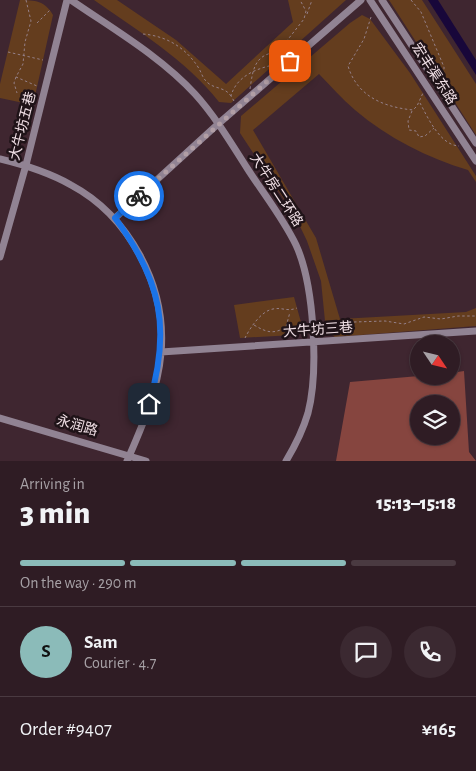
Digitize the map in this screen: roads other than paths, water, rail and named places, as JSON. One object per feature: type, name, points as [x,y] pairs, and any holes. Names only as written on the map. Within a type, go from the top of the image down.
[{"type":"street","name":"大牛坊五巷","points":[[0,257],[26,165],[67,0]]},
{"type":"street","name":"大牛房二环路","points":[[71,0],[165,65],[195,94],[218,124],[295,244],[309,291],[313,342],[312,383],[308,412],[296,444],[286,461]]},
{"type":"street","points":[[115,218],[218,124],[361,0]]},
{"type":"street","name":"宏丰渠东路","points":[[370,0],[476,161]]},
{"type":"street","name":"宏丰渠东路","points":[[382,0],[476,143]]},
{"type":"street","points":[[0,159],[26,165],[73,185],[115,218],[136,249],[150,278],[158,306],[161,352],[149,404],[129,458]]},
{"type":"street","name":"大牛坊三巷","points":[[161,352],[476,332]]},
{"type":"street","name":"永润路","points":[[0,418],[129,458],[146,461]]}]
